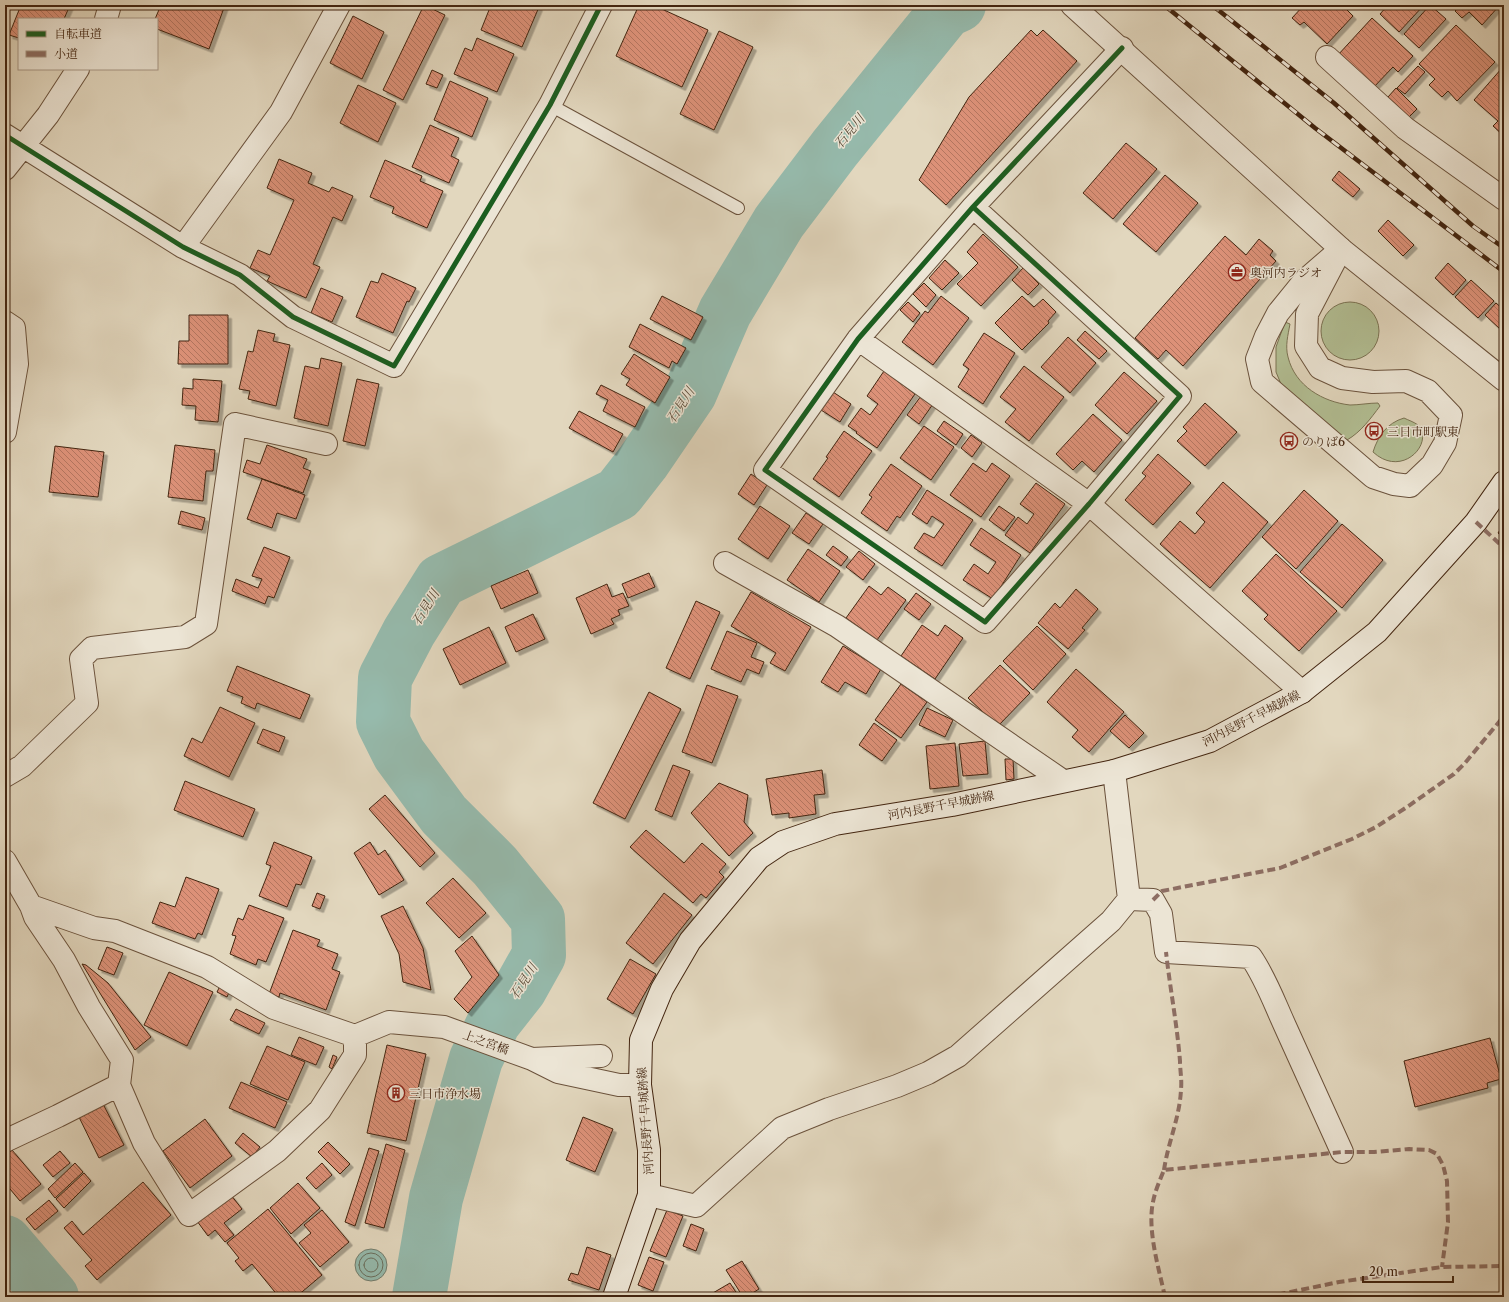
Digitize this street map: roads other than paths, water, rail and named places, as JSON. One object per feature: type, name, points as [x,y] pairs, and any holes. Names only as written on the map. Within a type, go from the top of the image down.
[{"type":"street","points":[[106,18],[110,5]]},
{"type":"street","points":[[183,247],[281,112],[339,5]]},
{"type":"street","points":[[14,141],[183,247],[240,275],[293,317],[394,366],[550,105],[602,5]]},
{"type":"street","points":[[1072,5],[1122,48],[1341,249],[1504,380]]},
{"type":"street","points":[[973,207],[1180,396],[1089,504],[985,622],[765,470],[858,339],[973,207],[1122,48]]},
{"type":"street","points":[[1327,58],[1405,128],[1504,199]]},
{"type":"street","points":[[5,169],[14,141],[48,115],[77,70]]},
{"type":"street","points":[[1341,249],[1307,314],[1306,346],[1320,368],[1342,378],[1373,382],[1406,381],[1428,391],[1451,415],[1445,443],[1432,465],[1410,486],[1394,484],[1373,477],[1262,382],[1257,359],[1266,336],[1278,313],[1304,281],[1341,249]]},
{"type":"street","points":[[5,322],[14,328],[17,364],[5,432]]},
{"type":"street","points":[[858,339],[1089,504],[1302,692]]},
{"type":"street","points":[[5,776],[22,766],[87,703],[81,659],[92,648],[185,637],[206,624],[235,424],[326,444]]},
{"type":"street","name":"河内長野千早城跡線","points":[[614,1297],[649,1194],[649,1150],[640,1085],[641,1040],[662,989],[690,941],[759,858],[783,842],[835,824],[952,805],[1114,771],[1210,741],[1302,692],[1377,632],[1476,522],[1504,482]]},
{"type":"street","points":[[725,563],[837,626],[1063,781]]},
{"type":"street","points":[[649,1194],[696,1206],[782,1128],[829,1109],[928,1074],[958,1056],[1111,921],[1129,899],[1114,771]]},
{"type":"street","points":[[5,862],[32,906],[35,917],[64,960],[122,1060],[119,1085],[144,1143],[189,1215],[277,1151],[320,1110],[355,1055],[354,1036],[274,1008],[208,967],[115,931],[94,928],[32,906]]},
{"type":"street","points":[[1129,899],[1153,900],[1161,914],[1166,952],[1251,957],[1261,971],[1270,989],[1282,1020],[1342,1152]]},
{"type":"street","name":"上之宮橋","points":[[354,1036],[389,1022],[444,1027],[530,1058],[558,1072],[619,1085],[640,1085]]},
{"type":"street","points":[[530,1058],[601,1056]]},
{"type":"street","points":[[5,1141],[119,1085]]},
{"type":"lane","points":[[550,105],[738,208]]},
{"type":"water","points":[[368,1249],[374,1249],[383,1253],[387,1265],[383,1277],[374,1281],[368,1281],[359,1277],[355,1268],[355,1262],[359,1253]]},
{"type":"waterway","name":"石見川","points":[[419,1297],[436,1198],[476,1059],[494,1022],[520,989],[539,955],[538,919],[495,866],[444,815],[399,754],[383,722],[385,678],[409,632],[441,581],[618,494],[643,462],[690,393],[725,312],[779,222],[835,148],[946,11],[959,5]]},
{"type":"waterway","name":"石見川","points":[[5,1242],[52,1297]]},
{"type":"railway","points":[[1164,5],[1315,128],[1504,272]]},
{"type":"railway","points":[[1212,5],[1334,103],[1473,226],[1504,248]]},
{"type":"place","name":"奥河内ラジオ","points":[[1237,272]]},
{"type":"place","name":"三日市町駅東","points":[[1374,431]]},
{"type":"place","name":"のりば6","points":[[1289,441]]},
{"type":"place","name":"三日市浄水場","points":[[396,1093]]}]
